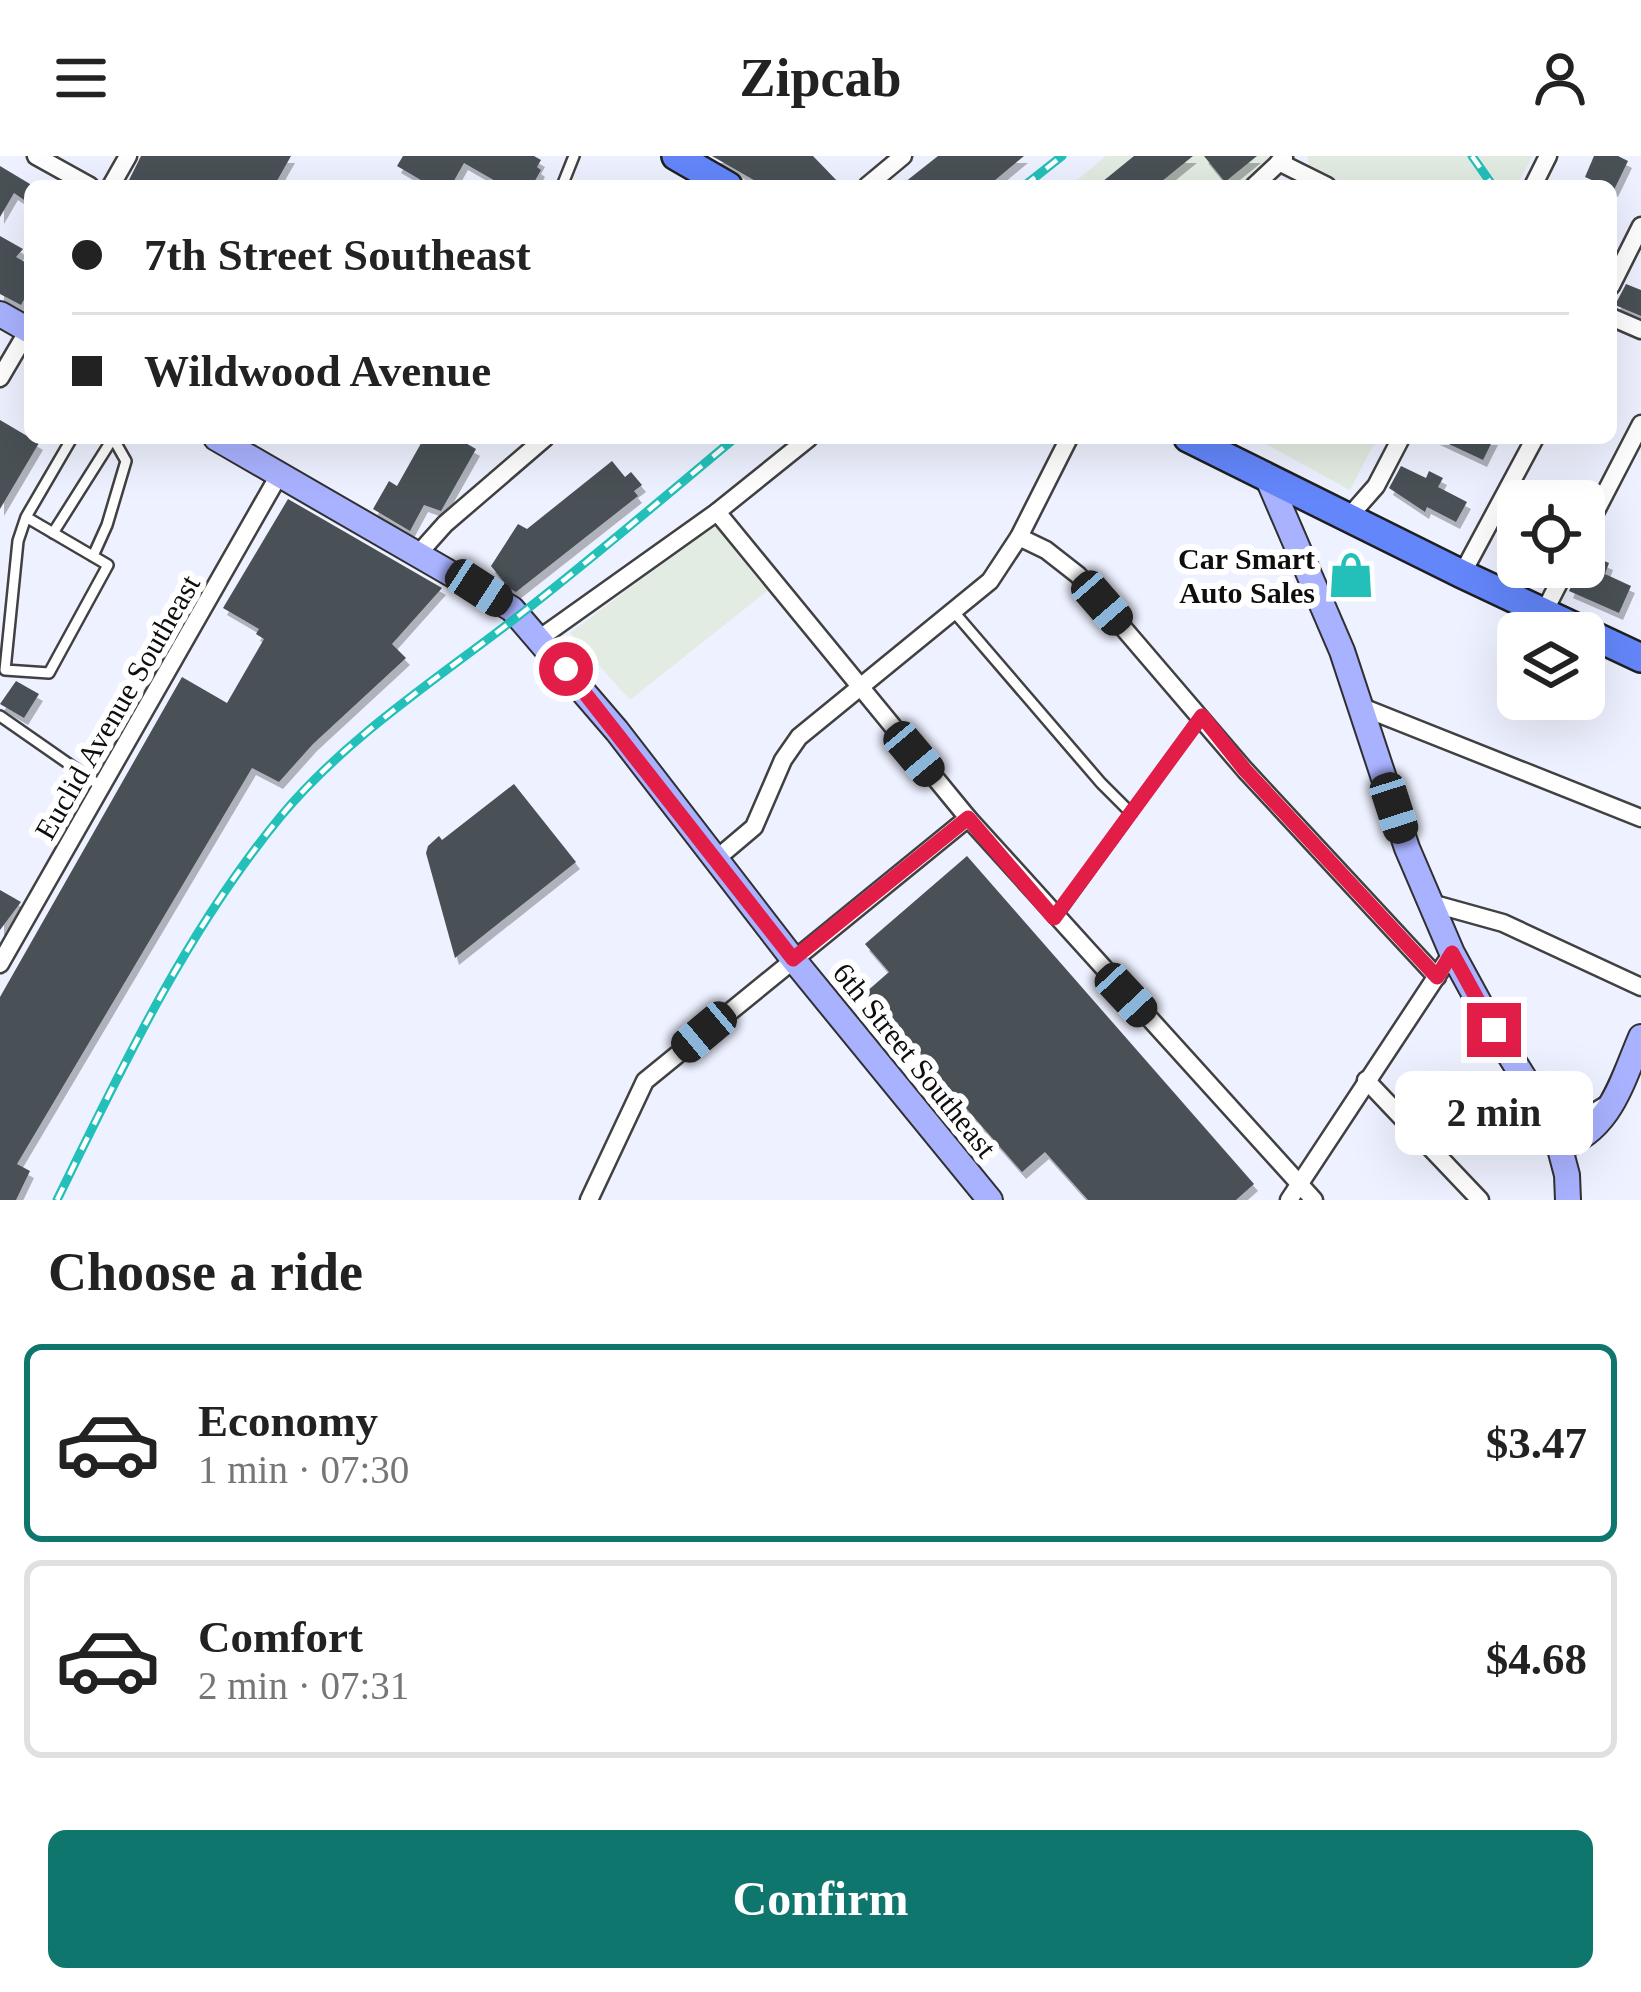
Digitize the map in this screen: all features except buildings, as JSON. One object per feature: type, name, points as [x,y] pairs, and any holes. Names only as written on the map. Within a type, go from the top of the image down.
[{"type":"main road","points":[[676,156],[718,180]]},
{"type":"main road","points":[[1200,444],[1544,612]]},
{"type":"main road","points":[[1605,641],[1641,658]]},
{"type":"street","points":[[36,156],[78,180]]},
{"type":"street","points":[[874,180],[902,156]]},
{"type":"street","points":[[1260,180],[1282,159],[1317,180]]},
{"type":"street","points":[[1617,274],[1641,226]]},
{"type":"street","points":[[0,378],[24,337]]},
{"type":"street","points":[[1605,493],[1641,424]]},
{"type":"street","name":"6th Street Southeast","points":[[226,444],[512,609],[617,731],[793,959],[990,1200]]},
{"type":"street","points":[[420,552],[532,444]]},
{"type":"street","points":[[539,638],[717,512],[802,444]]},
{"type":"street","points":[[715,860],[754,827],[783,760],[799,736],[990,581],[1019,537],[1066,444]]},
{"type":"street","points":[[1291,536],[1304,514],[1317,510],[1342,516],[1376,486],[1398,444]]},
{"type":"street","points":[[1462,574],[1531,444]]},
{"type":"street","name":"Euclid Avenue Southeast","points":[[0,964],[279,475]]},
{"type":"street","points":[[1268,479],[1362,706],[1641,818]]},
{"type":"street","points":[[717,512],[1054,918],[1295,1192],[1314,1200]]},
{"type":"street","points":[[1019,537],[1046,550],[1078,575],[1245,770],[1437,977]]},
{"type":"street","points":[[1544,612],[1556,588]]},
{"type":"street","points":[[1355,688],[1407,848],[1452,953],[1494,1030],[1544,1106],[1560,1147],[1568,1200]]},
{"type":"street","points":[[589,1200],[645,1081],[968,818]]},
{"type":"street","points":[[1431,903],[1503,923],[1641,987]]},
{"type":"street","points":[[1295,1192],[1452,953]]},
{"type":"street","points":[[1560,1147],[1596,1127],[1615,1098],[1641,1036]]},
{"type":"street","points":[[1366,1081],[1480,1200]]},
{"type":"street","points":[[1544,1106],[1576,1118],[1592,1114],[1615,1098]]},
{"type":"lane","points":[[0,684],[18,541],[26,517],[69,444]]},
{"type":"lane","points":[[53,533],[109,444]]},
{"type":"lane","points":[[93,556],[126,461],[116,444]]},
{"type":"lane","points":[[5,670],[50,673],[108,566],[26,517]]},
{"type":"lane","points":[[954,612],[1131,813]]},
{"type":"lane","points":[[0,716],[102,787]]},
{"type":"lane","points":[[1054,918],[1202,716]]},
{"type":"shaded area","points":[[1106,156],[1277,156],[1245,180],[1077,180]]},
{"type":"shaded area","points":[[1307,156],[1533,156],[1519,180],[1338,180],[1309,166]]},
{"type":"shaded area","points":[[1266,444],[1374,444],[1350,490]]},
{"type":"shaded area","points":[[715,524],[771,588],[630,700],[570,633]]},
{"type":"railway","points":[[1032,180],[1062,156]]},
{"type":"railway","points":[[1472,156],[1489,180]]},
{"type":"railway","points":[[57,1200],[186,953],[281,816],[364,735],[545,595],[728,444]]},
{"type":"place","name":"Car Smart Auto Sales","points":[[1351,575]]},
{"type":"route","points":[[566,669],[793,959],[968,818],[1054,918],[1202,716],[1245,770],[1437,977],[1452,953],[1494,1030]]}]
